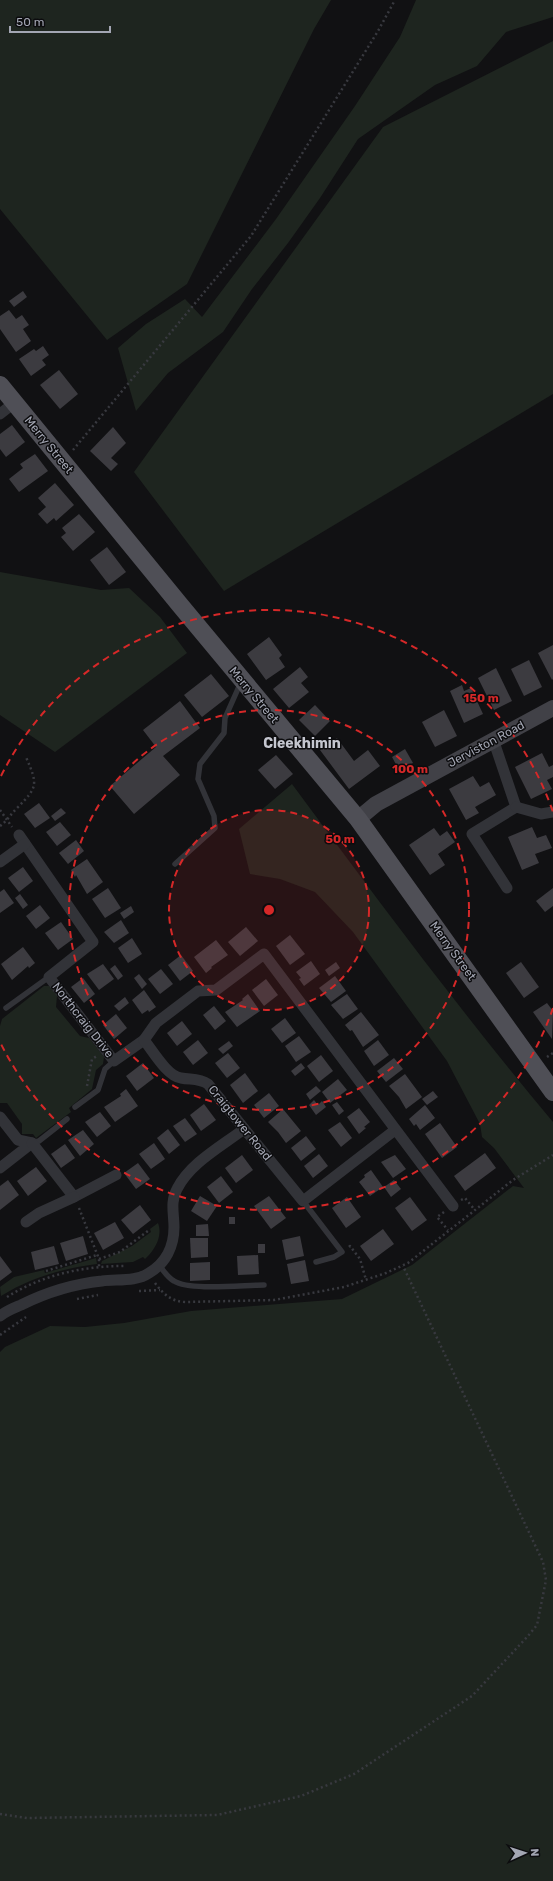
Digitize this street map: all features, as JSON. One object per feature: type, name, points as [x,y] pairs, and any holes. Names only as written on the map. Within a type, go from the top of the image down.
[{"type":"main road","name":"Merry Street","points":[[0,385],[358,819],[553,1092]]},
{"type":"main road","name":"Jerviston Road","points":[[358,819],[376,804],[493,739],[553,708]]},
{"type":"street","points":[[0,414],[14,403]]},
{"type":"street","points":[[493,739],[516,807]]},
{"type":"street","points":[[507,888],[472,834],[516,807],[540,814],[553,812]]},
{"type":"street","name":"Northcraig Drive","points":[[0,862],[22,839],[93,942],[49,976],[114,1061],[144,1040]]},
{"type":"street","points":[[144,1040],[156,1023],[198,991],[216,990],[264,954],[453,1206]]},
{"type":"street","name":"Craigtower Road","points":[[144,1040],[168,1071],[173,1075],[180,1078],[202,1080],[208,1084],[303,1200]]},
{"type":"street","points":[[0,1117],[18,1140],[32,1143],[74,1197]]},
{"type":"street","points":[[0,1315],[42,1295],[63,1288],[102,1281],[135,1278],[149,1274],[167,1257],[172,1244],[174,1227],[172,1201],[176,1190],[184,1178],[200,1163],[244,1129]]},
{"type":"street","points":[[303,1200],[395,1130]]},
{"type":"street","points":[[0,1168],[32,1143]]},
{"type":"street","points":[[26,1222],[39,1213],[116,1175]]},
{"type":"lane","points":[[175,864],[214,828],[214,816],[198,779],[200,764],[224,733],[225,718],[242,680]]},
{"type":"lane","points":[[6,1008],[49,976]]},
{"type":"lane","points":[[75,1107],[98,1090],[105,1069],[114,1061]]},
{"type":"lane","points":[[32,1143],[39,1141],[67,1120]]},
{"type":"lane","points":[[303,1200],[342,1252],[334,1257],[316,1262]]},
{"type":"lane","points":[[159,1265],[167,1276],[175,1282],[187,1286],[264,1285]]},
{"type":"path","points":[[63,462],[251,236],[378,31],[395,0]]},
{"type":"path","points":[[0,826],[29,797],[33,790],[35,782],[26,757]]},
{"type":"path","points":[[0,810],[7,820]]},
{"type":"path","points":[[74,1197],[99,1259],[99,1268]]},
{"type":"path","points":[[99,1259],[120,1252],[149,1230]]},
{"type":"path","points":[[342,1252],[350,1246],[360,1259],[366,1280]]},
{"type":"path","points":[[46,1271],[97,1255]]},
{"type":"path","points":[[6,1297],[36,1282],[68,1272],[130,1266]]},
{"type":"path","points":[[0,1814],[27,1818],[217,1815],[301,1796],[354,1774],[472,1696],[537,1625],[546,1580],[543,1562],[403,1266]]},
{"type":"path","points":[[136,1291],[160,1290]]},
{"type":"path","points":[[71,1300],[105,1294]]},
{"type":"path","points":[[0,1335],[20,1320],[33,1314]]},
{"type":"shaded area","points":[[0,0],[331,0],[314,29],[187,284],[107,340],[0,209]]},
{"type":"shaded area","points":[[416,0],[553,0],[553,17],[506,32],[477,66],[435,85],[358,139],[320,198],[288,243],[252,289],[223,332],[168,373],[136,411],[118,348],[146,324],[185,299],[202,317],[276,219],[355,106],[400,37]]},
{"type":"shaded area","points":[[553,41],[553,394],[224,591],[134,472],[383,127]]},
{"type":"shaded area","points":[[0,572],[101,590],[129,588],[160,617],[187,653],[55,752],[0,715]]},
{"type":"shaded area","points":[[292,784],[452,997],[553,1122],[553,1881],[0,1881],[0,1352],[5,1347],[50,1326],[85,1327],[124,1323],[191,1311],[342,1299],[412,1265],[513,1186],[524,1188],[494,1148],[482,1137],[480,1124],[447,1061],[353,932],[315,892],[280,879],[250,874],[239,829]]},
{"type":"shaded area","points":[[44,986],[49,986],[57,996],[56,1007],[80,1036],[89,1038],[104,1057],[103,1064],[96,1070],[92,1089],[69,1108],[71,1112],[36,1138],[33,1134],[22,1134],[22,1124],[7,1103],[0,1103],[0,1026],[2,1019]]},
{"type":"shaded area","points":[[158,1223],[159,1238],[155,1247],[145,1259],[143,1257],[133,1262],[101,1264],[102,1261],[132,1246],[151,1232],[150,1229]]},
{"type":"shaded area","points":[[96,1258],[97,1264],[59,1271],[35,1279],[1,1296],[0,1287],[14,1277],[44,1270],[45,1273]]},
{"type":"building","points":[[23,291],[27,297],[14,307],[9,301]]},
{"type":"building","points":[[9,310],[16,319],[22,315],[29,325],[23,329],[31,341],[16,352],[0,329],[0,316]]},
{"type":"building","points":[[43,346],[49,355],[42,360],[46,365],[31,376],[19,359],[34,349],[36,351]]},
{"type":"building","points":[[59,370],[78,394],[60,409],[40,385]]},
{"type":"building","points":[[12,425],[25,442],[6,457],[0,449],[0,434]]},
{"type":"building","points":[[113,427],[126,443],[111,458],[118,464],[111,471],[90,451]]},
{"type":"building","points":[[35,454],[48,471],[19,492],[9,479],[23,468],[20,464]]},
{"type":"building","points":[[55,483],[74,505],[56,521],[54,518],[47,524],[38,514],[46,507],[38,498]]},
{"type":"building","points":[[79,514],[95,532],[73,551],[61,537],[66,533],[62,528]]},
{"type":"building","points":[[107,547],[126,572],[109,585],[90,560]]},
{"type":"building","points":[[269,637],[282,655],[279,658],[285,667],[266,680],[247,654]]},
{"type":"building","points":[[553,645],[553,679],[552,680],[538,653]]},
{"type":"building","points":[[529,660],[542,687],[524,696],[511,669]]},
{"type":"building","points":[[300,667],[308,677],[301,683],[309,692],[289,708],[273,689]]},
{"type":"building","points":[[496,668],[512,701],[494,710],[478,678]]},
{"type":"building","points":[[211,674],[229,696],[202,717],[184,695]]},
{"type":"building","points":[[462,685],[464,691],[471,688],[483,714],[464,723],[450,691]]},
{"type":"building","points":[[180,701],[200,728],[163,756],[180,775],[134,814],[110,786],[156,747],[143,730]]},
{"type":"building","points":[[315,705],[330,721],[315,736],[299,720]]},
{"type":"building","points":[[444,710],[457,736],[435,747],[422,722]]},
{"type":"building","points":[[337,738],[354,761],[368,750],[380,766],[349,789],[320,750]]},
{"type":"building","points":[[405,749],[413,763],[399,770],[392,757]]},
{"type":"building","points":[[542,753],[549,767],[553,765],[553,777],[547,780],[552,789],[531,799],[515,767]]},
{"type":"building","points":[[276,755],[293,774],[275,789],[258,770]]},
{"type":"building","points":[[473,776],[480,787],[489,782],[496,795],[475,807],[479,813],[466,820],[449,789]]},
{"type":"building","points":[[39,803],[50,818],[35,828],[24,814]]},
{"type":"building","points":[[61,808],[66,813],[55,821],[51,816]]},
{"type":"building","points":[[60,822],[71,835],[57,846],[46,832]]},
{"type":"building","points":[[532,827],[537,838],[546,835],[552,848],[535,854],[539,863],[522,870],[508,837]]},
{"type":"building","points":[[434,828],[440,836],[447,831],[455,842],[438,854],[445,865],[430,875],[409,845]]},
{"type":"building","points":[[76,840],[84,851],[68,864],[59,853]]},
{"type":"building","points":[[87,859],[103,882],[87,894],[76,875],[75,877],[71,870]]},
{"type":"building","points":[[23,867],[33,881],[19,892],[8,878]]},
{"type":"building","points":[[108,888],[121,908],[105,918],[92,899]]},
{"type":"building","points":[[553,888],[553,906],[545,912],[536,901]]},
{"type":"building","points":[[4,889],[14,903],[0,913],[0,892]]},
{"type":"building","points":[[20,894],[28,905],[23,909],[15,898]]},
{"type":"building","points":[[40,905],[50,918],[36,929],[26,916]]},
{"type":"building","points":[[131,906],[134,912],[124,919],[120,913]]},
{"type":"building","points":[[121,920],[129,933],[114,943],[104,932]]},
{"type":"building","points":[[61,922],[73,939],[58,950],[45,933]]},
{"type":"building","points":[[246,927],[258,941],[240,956],[228,942]]},
{"type":"building","points":[[290,935],[305,954],[290,965],[276,946]]},
{"type":"building","points":[[132,938],[142,954],[128,963],[118,948]]},
{"type":"building","points":[[216,940],[228,955],[211,967],[212,968],[206,973],[194,957]]},
{"type":"building","points":[[23,947],[35,963],[29,968],[28,966],[12,980],[1,964]]},
{"type":"building","points":[[181,955],[193,971],[180,981],[168,965]]},
{"type":"building","points":[[311,961],[320,974],[304,986],[299,979],[301,978],[296,972]]},
{"type":"building","points":[[336,962],[340,968],[329,976],[325,970]]},
{"type":"building","points":[[521,962],[539,987],[524,998],[506,973]]},
{"type":"building","points":[[103,964],[114,979],[99,990],[87,974]]},
{"type":"building","points":[[115,965],[123,976],[118,980],[110,969]]},
{"type":"building","points":[[161,969],[173,984],[160,994],[148,979]]},
{"type":"building","points":[[139,974],[147,984],[142,989],[134,978]]},
{"type":"building","points":[[335,976],[346,991],[331,1002],[319,988]]},
{"type":"building","points":[[83,978],[95,994],[84,1003],[71,987]]},
{"type":"building","points":[[266,979],[278,995],[264,1006],[252,990]]},
{"type":"building","points":[[144,990],[156,1007],[149,1012],[148,1010],[142,1014],[132,1000]]},
{"type":"building","points":[[248,994],[260,1011],[237,1027],[225,1012],[243,1000],[242,999]]},
{"type":"building","points":[[347,994],[358,1009],[343,1019],[331,1005]]},
{"type":"building","points":[[125,997],[129,1003],[119,1011],[114,1006]]},
{"type":"building","points":[[547,1003],[553,1011],[552,1039],[533,1012]]},
{"type":"building","points":[[214,1006],[226,1021],[215,1030],[203,1015]]},
{"type":"building","points":[[361,1012],[379,1035],[363,1047],[352,1030],[350,1031],[345,1025]]},
{"type":"building","points":[[116,1014],[127,1028],[114,1039],[103,1025]]},
{"type":"building","points":[[285,1018],[296,1033],[282,1043],[271,1029]]},
{"type":"building","points":[[182,1021],[192,1034],[177,1046],[167,1033]]},
{"type":"building","points":[[299,1036],[311,1052],[296,1062],[285,1046]]},
{"type":"building","points":[[198,1040],[208,1053],[193,1065],[183,1052]]},
{"type":"building","points":[[378,1040],[389,1055],[374,1066],[364,1051]]},
{"type":"building","points":[[229,1041],[233,1046],[223,1054],[218,1049]]},
{"type":"building","points":[[228,1053],[240,1068],[227,1078],[215,1063]]},
{"type":"building","points":[[321,1055],[333,1071],[319,1082],[307,1066]]},
{"type":"building","points":[[394,1058],[403,1069],[386,1082],[377,1071]]},
{"type":"building","points":[[143,1063],[154,1078],[137,1091],[126,1076]]},
{"type":"building","points":[[301,1063],[305,1068],[295,1076],[291,1071]]},
{"type":"building","points":[[245,1073],[258,1091],[243,1103],[230,1085]]},
{"type":"building","points":[[405,1074],[422,1097],[406,1109],[399,1097],[389,1086]]},
{"type":"building","points":[[338,1079],[347,1090],[330,1103],[322,1092]]},
{"type":"building","points":[[316,1086],[321,1091],[310,1100],[306,1094]]},
{"type":"building","points":[[126,1089],[138,1106],[115,1122],[104,1107],[121,1096],[120,1094]]},
{"type":"building","points":[[433,1091],[438,1097],[427,1105],[422,1099]]},
{"type":"building","points":[[269,1093],[279,1106],[264,1118],[254,1105]]},
{"type":"building","points":[[314,1100],[318,1105],[322,1101],[326,1107],[316,1115],[309,1105]]},
{"type":"building","points":[[337,1102],[344,1111],[339,1115],[332,1105]]},
{"type":"building","points":[[204,1104],[216,1120],[201,1131],[190,1115]]},
{"type":"building","points":[[425,1105],[435,1118],[420,1130],[416,1124],[414,1126],[409,1119]]},
{"type":"building","points":[[359,1108],[370,1122],[359,1134],[347,1117]]},
{"type":"building","points":[[283,1109],[301,1131],[286,1143],[268,1122]]},
{"type":"building","points":[[100,1112],[111,1126],[97,1137],[85,1122]]},
{"type":"building","points":[[185,1118],[197,1134],[185,1142],[173,1126]]},
{"type":"building","points":[[340,1122],[352,1138],[341,1147],[328,1130]]},
{"type":"building","points":[[440,1123],[457,1147],[442,1158],[425,1134]]},
{"type":"building","points":[[168,1129],[180,1145],[169,1154],[157,1138]]},
{"type":"building","points":[[83,1130],[94,1144],[80,1156],[68,1140]]},
{"type":"building","points":[[306,1136],[316,1149],[301,1161],[291,1148]]},
{"type":"building","points":[[154,1143],[165,1159],[151,1169],[139,1154]]},
{"type":"building","points":[[65,1144],[75,1158],[61,1168],[51,1154]]},
{"type":"building","points":[[485,1153],[496,1168],[465,1191],[454,1176]]},
{"type":"building","points":[[319,1154],[328,1166],[313,1178],[304,1166]]},
{"type":"building","points":[[242,1155],[253,1170],[236,1183],[225,1168]]},
{"type":"building","points":[[395,1155],[406,1169],[393,1178],[381,1162]]},
{"type":"building","points":[[138,1163],[150,1179],[136,1189],[124,1173]]},
{"type":"building","points":[[36,1167],[47,1181],[28,1196],[17,1181]]},
{"type":"building","points":[[371,1170],[383,1187],[370,1196],[359,1182],[365,1177],[364,1175]]},
{"type":"building","points":[[221,1176],[233,1192],[219,1203],[207,1187]]},
{"type":"building","points":[[8,1180],[19,1195],[0,1210],[0,1186]]},
{"type":"building","points":[[394,1180],[401,1189],[391,1197],[384,1187]]},
{"type":"building","points":[[200,1196],[217,1206],[207,1221],[191,1211]]},
{"type":"building","points":[[269,1196],[286,1218],[271,1229],[254,1206]]},
{"type":"building","points":[[347,1197],[361,1217],[346,1228],[332,1208]]},
{"type":"building","points":[[410,1197],[427,1220],[412,1231],[395,1208]]},
{"type":"building","points":[[140,1205],[151,1220],[133,1234],[121,1220]]},
{"type":"building","points":[[229,1217],[235,1217],[235,1224],[229,1224]]},
{"type":"building","points":[[115,1222],[124,1238],[103,1250],[94,1233]]},
{"type":"building","points":[[208,1224],[209,1236],[196,1236],[196,1225]]},
{"type":"building","points":[[383,1229],[394,1244],[371,1261],[360,1246]]},
{"type":"building","points":[[83,1236],[88,1254],[66,1261],[60,1243]]},
{"type":"building","points":[[300,1236],[304,1256],[286,1260],[282,1240]]},
{"type":"building","points":[[190,1238],[208,1238],[208,1257],[191,1258]]},
{"type":"building","points":[[258,1244],[265,1244],[265,1253],[258,1253]]},
{"type":"building","points":[[54,1246],[59,1264],[35,1270],[31,1252]]},
{"type":"building","points":[[258,1255],[259,1274],[238,1275],[237,1256]]},
{"type":"building","points":[[0,1256],[12,1272],[0,1281]]},
{"type":"building","points":[[305,1260],[309,1281],[291,1284],[287,1264]]},
{"type":"building","points":[[210,1262],[210,1280],[190,1281],[190,1263]]},
{"type":"district","name":"Cleekhimin","points":[[302,743]]}]
